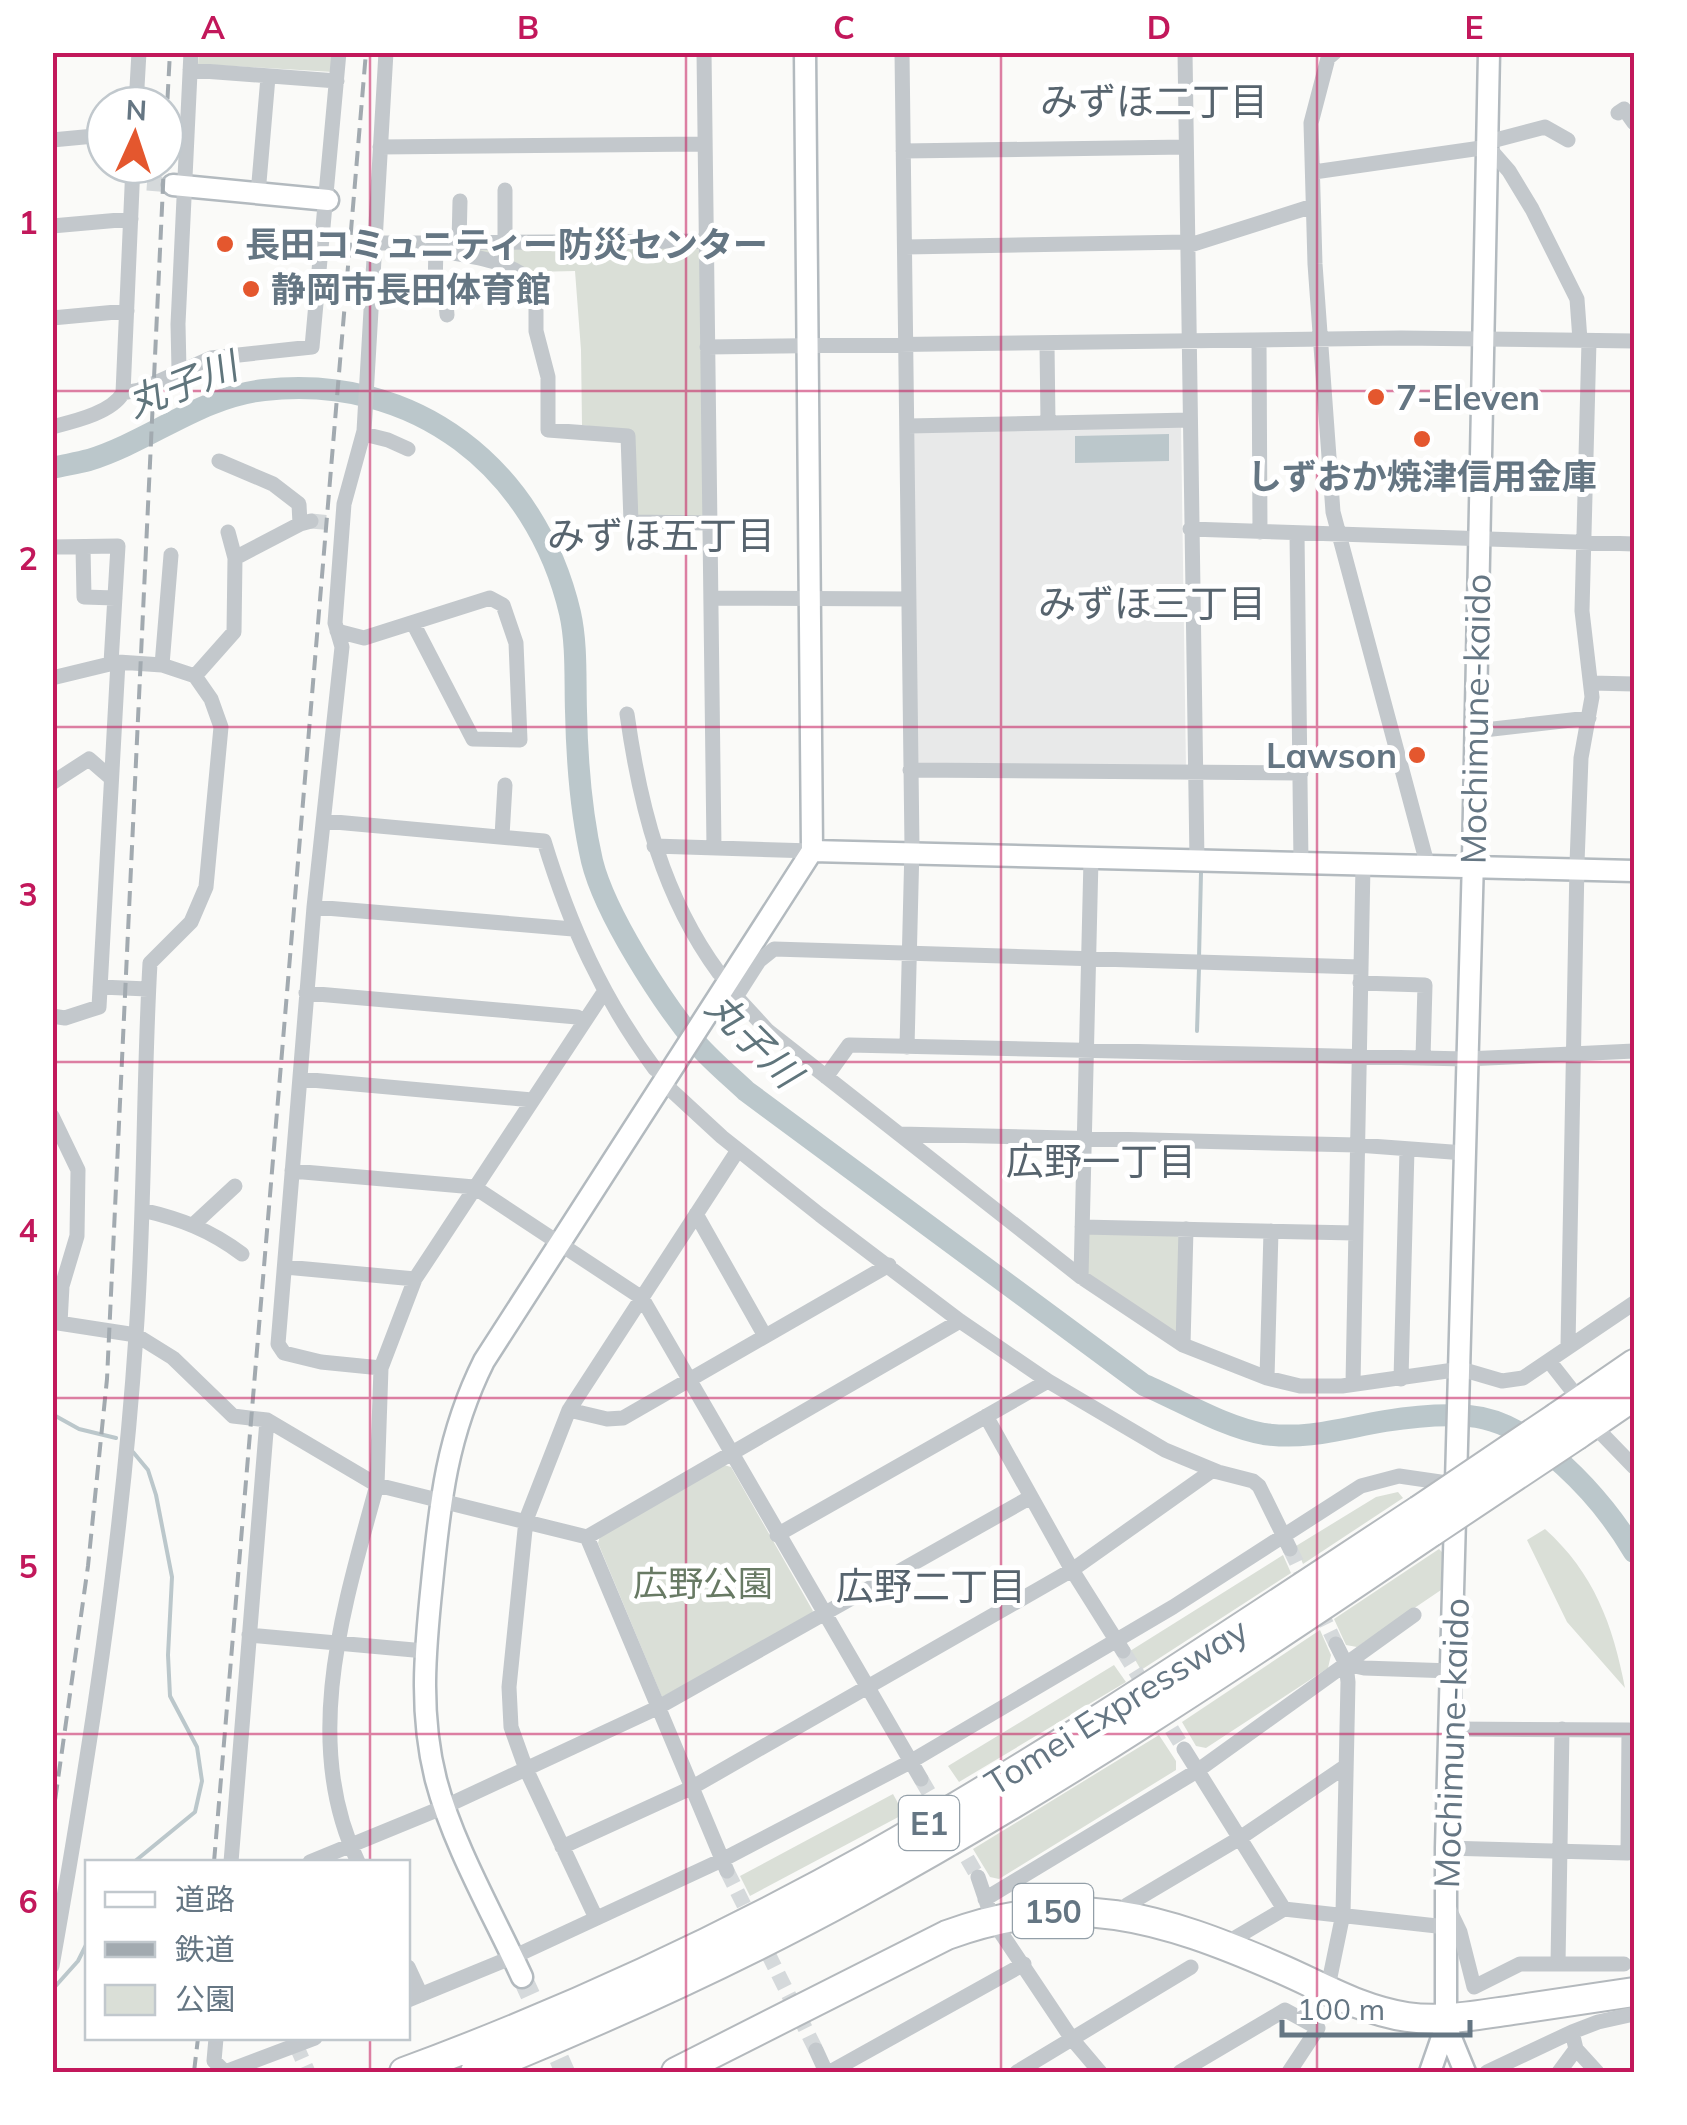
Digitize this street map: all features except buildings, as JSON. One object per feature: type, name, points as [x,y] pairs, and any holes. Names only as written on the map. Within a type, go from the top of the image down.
[{"type":"highway","name":"Tomei Expressway","points":[[1579,1429],[1634,1364]]},
{"type":"highway","name":"Tomei Expressway","points":[[404,2072],[664,1962],[866,1859],[1634,1396]]},
{"type":"highway","name":"Tomei Expressway","points":[[475,2072],[662,1992],[873,1884],[1166,1710],[1426,1520]]},
{"type":"highway","name":"150","points":[[676,2072],[921,1947],[994,1918],[1050,1911],[1123,1914],[1177,1927],[1280,1968],[1356,2004],[1447,2029],[1634,1992]]},
{"type":"highway","name":"150","points":[[712,2072],[808,2027],[925,1963],[994,1918],[1148,1936],[1350,2018],[1398,2031],[1447,2029],[1634,2006]]},
{"type":"street","points":[[137,85],[139,52]]},
{"type":"street","points":[[185,122],[191,52]]},
{"type":"street","points":[[123,392],[139,390],[211,358],[312,347],[339,52]]},
{"type":"street","points":[[381,1368],[321,1362],[284,1353],[278,1344],[306,993],[342,648],[334,623],[338,524],[364,432],[386,52]]},
{"type":"street","points":[[704,52],[714,848]]},
{"type":"street","points":[[522,1977],[444,1807],[424,1713],[425,1651],[440,1500],[465,1400],[484,1361],[665,1065],[714,1004],[812,852],[804,52]]},
{"type":"street","points":[[902,52],[912,854],[907,1047]]},
{"type":"street","points":[[1185,52],[1198,861]]},
{"type":"street","points":[[1331,54],[1311,123],[1326,444],[1336,534],[1428,867]]},
{"type":"street","name":"Mochimune-kaido","points":[[1430,2072],[1447,2029],[1446,1848],[1476,730],[1487,54]]},
{"type":"street","points":[[190,70],[337,81]]},
{"type":"street","points":[[258,194],[268,76]]},
{"type":"street","points":[[1618,113],[1624,109],[1634,123]]},
{"type":"street","points":[[1314,172],[1488,145],[1545,127],[1568,140]]},
{"type":"street","points":[[52,140],[85,137]]},
{"type":"street","points":[[380,148],[705,144]]},
{"type":"street","points":[[1488,145],[1532,209],[1578,300],[1584,340],[1582,611],[1591,683],[1581,758],[1577,870],[1568,1346]]},
{"type":"street","points":[[903,152],[1186,148]]},
{"type":"street","points":[[52,426],[104,409],[118,402],[123,392],[131,219],[137,185]]},
{"type":"street","points":[[179,370],[179,185],[328,200]]},
{"type":"street","points":[[505,190],[505,242]]},
{"type":"street","points":[[459,242],[460,201]]},
{"type":"street","points":[[906,247],[1187,244],[1313,206]]},
{"type":"street","points":[[52,226],[131,219]]},
{"type":"street","points":[[436,246],[459,242],[706,240]]},
{"type":"street","points":[[374,243],[436,246],[519,269],[536,285],[536,331],[548,377],[548,430],[628,436],[630,522],[710,523]]},
{"type":"street","points":[[436,246],[435,294],[446,303],[447,314]]},
{"type":"street","points":[[52,318],[127,311]]},
{"type":"street","points":[[707,348],[1321,339],[1634,341]]},
{"type":"street","points":[[1259,340],[1260,532]]},
{"type":"street","points":[[1047,344],[1048,422]]},
{"type":"street","points":[[908,426],[1190,420]]},
{"type":"street","points":[[364,432],[408,450]]},
{"type":"street","points":[[219,460],[273,484],[299,504],[306,522],[235,558]]},
{"type":"street","points":[[1190,528],[1634,544]]},
{"type":"street","points":[[196,676],[234,632],[235,558],[228,532]]},
{"type":"street","points":[[1297,533],[1302,863]]},
{"type":"street","points":[[52,547],[118,546],[99,1007],[64,1018],[52,1016]]},
{"type":"street","points":[[82,548],[84,598],[115,598]]},
{"type":"street","points":[[162,665],[171,555]]},
{"type":"street","points":[[337,632],[364,638],[414,622],[490,598],[503,605],[516,643],[520,740],[473,740],[414,622]]},
{"type":"street","points":[[712,598],[908,599]]},
{"type":"street","points":[[52,678],[114,663],[162,665],[196,676],[211,699],[220,726],[206,888],[191,922],[150,964],[136,1335],[100,1664],[74,1848],[52,1966]]},
{"type":"street","points":[[1591,683],[1634,684]]},
{"type":"street","points":[[627,714],[654,846],[679,909],[719,973]]},
{"type":"street","points":[[1476,730],[1589,718]]},
{"type":"street","points":[[52,783],[90,759],[111,778]]},
{"type":"street","points":[[910,770],[1301,773]]},
{"type":"street","points":[[502,836],[505,785]]},
{"type":"street","points":[[324,821],[544,841],[573,929],[604,992],[665,1065]]},
{"type":"street","points":[[654,846],[1634,871]]},
{"type":"street","points":[[1081,1277],[1091,859]]},
{"type":"street","points":[[1353,1384],[1364,865]]},
{"type":"street","points":[[314,907],[573,929]]},
{"type":"street","points":[[1423,1058],[1425,985],[1360,975],[774,949],[734,995],[768,1031],[1081,1277],[1183,1345],[1267,1378],[1300,1386],[1401,1379],[1512,1381],[1549,1361],[1634,1303]]},
{"type":"street","points":[[100,987],[148,989]]},
{"type":"street","points":[[357,1860],[333,1793],[329,1763],[338,1642],[377,1484],[381,1368],[415,1279],[604,992]]},
{"type":"street","points":[[306,993],[577,1017],[584,1022]]},
{"type":"street","points":[[826,1077],[849,1044],[1466,1059],[1634,1051]]},
{"type":"street","points":[[300,1080],[532,1100]]},
{"type":"street","points":[[671,1090],[738,1150],[960,1321],[1048,1381],[1165,1450],[1213,1470],[1253,1480],[1286,1542]]},
{"type":"street","points":[[52,1116],[78,1170],[77,1236],[56,1322],[136,1335],[173,1358],[232,1416],[267,1420],[377,1484],[587,1536],[960,1321]]},
{"type":"street","points":[[900,1134],[1357,1144],[1465,1153]]},
{"type":"street","points":[[1401,1379],[1406,1149]]},
{"type":"street","points":[[596,1918],[517,1748],[509,1705],[526,1520],[569,1410],[738,1150]]},
{"type":"street","points":[[292,1171],[474,1187],[642,1298],[920,1779]]},
{"type":"street","points":[[194,1224],[235,1186]]},
{"type":"street","points":[[142,1210],[194,1224],[242,1254]]},
{"type":"street","points":[[696,1214],[765,1336]]},
{"type":"street","points":[[1082,1227],[1355,1232]]},
{"type":"street","points":[[1183,1345],[1186,1230]]},
{"type":"street","points":[[1267,1378],[1271,1231]]},
{"type":"street","points":[[569,1410],[607,1419],[623,1418],[889,1265]]},
{"type":"street","points":[[285,1267],[415,1279]]},
{"type":"street","points":[[1549,1361],[1570,1389]]},
{"type":"street","points":[[778,1534],[1048,1381]]},
{"type":"street","points":[[986,1416],[1072,1570],[1120,1646]]},
{"type":"street","points":[[231,1860],[267,1420]]},
{"type":"street","points":[[1579,1429],[1634,1467]]},
{"type":"street","points":[[562,1847],[691,1788],[1072,1570],[1213,1470]]},
{"type":"street","points":[[414,1998],[724,1865],[1120,1646],[1286,1542],[1376,1480],[1458,1476]]},
{"type":"street","points":[[315,1860],[444,1807],[658,1708],[1031,1497]]},
{"type":"street","points":[[587,1536],[724,1865]]},
{"type":"street","points":[[994,1918],[1414,1615]]},
{"type":"street","points":[[248,1635],[425,1651]]},
{"type":"street","points":[[1330,1977],[1343,1914],[1346,1766],[1346,1664],[1336,1644]]},
{"type":"street","points":[[1346,1664],[1452,1671]]},
{"type":"street","points":[[1446,1848],[1628,1852],[1629,1730],[1450,1729]]},
{"type":"street","points":[[1558,1964],[1562,1729]]},
{"type":"street","points":[[1184,1749],[1284,1909]]},
{"type":"street","points":[[1123,1914],[1127,1906],[1240,1838],[1346,1766]]},
{"type":"street","points":[[978,1877],[994,1918],[1072,2039],[1100,2072]]},
{"type":"street","points":[[1446,1903],[1460,1932],[1474,1987],[1520,1964],[1624,1964]]},
{"type":"street","points":[[1235,1938],[1284,1909],[1446,1927]]},
{"type":"street","points":[[816,2050],[828,2072],[1024,1964]]},
{"type":"street","points":[[1016,2072],[1191,1967]]},
{"type":"street","points":[[1180,2072],[1285,2010],[1318,2028],[1289,2072]]},
{"type":"street","points":[[1486,2072],[1572,2032],[1634,2014]]},
{"type":"street","points":[[1447,2029],[1466,2072]]},
{"type":"street","points":[[1572,2032],[1576,2049],[1597,2072]]},
{"type":"street","points":[[216,2040],[214,2061],[225,2072],[294,2041]]},
{"type":"street","points":[[1558,2072],[1576,2049]]},
{"type":"shaded area","points":[[1181,425],[1186,770],[919,767],[913,760],[911,429]]},
{"type":"shaded area","points":[[1169,434],[1169,461],[1075,463],[1075,436]]},
{"type":"green space","points":[[199,53],[334,53],[333,72],[198,64]]},
{"type":"green space","points":[[697,244],[702,249],[705,516],[634,516],[632,432],[582,425],[575,271],[532,272],[473,249]]},
{"type":"green space","points":[[1091,1233],[1177,1235],[1181,1240],[1179,1330],[1175,1333],[1087,1274],[1085,1237]]},
{"type":"green space","name":"広野公園","points":[[724,1465],[731,1467],[813,1611],[810,1617],[662,1697],[598,1543],[600,1536]]},
{"type":"green space","points":[[1398,1492],[1403,1498],[1303,1564],[1296,1546],[1376,1497]]},
{"type":"green space","points":[[1545,1529],[1576,1564],[1599,1601],[1625,1688],[1567,1622],[1527,1540]]},
{"type":"green space","points":[[1439,1549],[1441,1590],[1357,1647],[1346,1645],[1334,1619]]},
{"type":"green space","points":[[1283,1555],[1291,1573],[1141,1670],[1130,1651]]},
{"type":"green space","points":[[1320,1630],[1331,1655],[1328,1668],[1206,1748],[1196,1746],[1182,1722]]},
{"type":"green space","points":[[1114,1665],[1126,1682],[959,1782],[948,1766]]},
{"type":"green space","points":[[1159,1735],[1176,1761],[1176,1770],[999,1879],[990,1877],[973,1849]]},
{"type":"green space","points":[[893,1794],[904,1814],[750,1896],[740,1876]]},
{"type":"waterway","name":"丸子川","points":[[52,468],[111,452],[218,401],[264,390],[319,389],[371,397],[418,415],[461,441],[498,474],[529,515],[553,561],[572,625],[580,787],[592,861],[609,906],[652,982],[697,1044],[715,1062],[746,1091],[1144,1385],[1218,1420],[1264,1434],[1311,1434],[1427,1416],[1469,1416],[1493,1421],[1542,1447],[1564,1466],[1604,1509],[1634,1552]]},
{"type":"waterway","points":[[1199,958],[1201,873]]},
{"type":"waterway","points":[[1197,1031],[1199,968]]},
{"type":"waterway","points":[[52,1414],[79,1429],[116,1438]]},
{"type":"waterway","points":[[133,1452],[148,1470],[156,1495],[172,1577],[170,1696],[197,1747],[202,1781],[195,1812],[136,1860]]},
{"type":"waterway","points":[[52,1990],[85,1947]]},
{"type":"tunnel","points":[[311,521],[333,523]]},
{"type":"tunnel","points":[[1290,1549],[1336,1644]]},
{"type":"tunnel","points":[[1123,1651],[1184,1749]]},
{"type":"tunnel","points":[[921,1779],[978,1877]]},
{"type":"tunnel","points":[[727,1871],[816,2050]]},
{"type":"tunnel","points":[[522,1977],[565,2072]]},
{"type":"tunnel","points":[[296,2045],[308,2072]]},
{"type":"railway","points":[[168,85],[170,52]]},
{"type":"railway","points":[[214,1860],[366,52]]},
{"type":"railway","points":[[52,1822],[88,1566],[107,1379],[163,185]]},
{"type":"railway","points":[[194,2072],[198,2040]]},
{"type":"place","name":"長田コミュニティー防災センター","points":[[225,244]]},
{"type":"place","name":"静岡市長田体育館","points":[[251,289]]},
{"type":"place","name":"7-Eleven","points":[[1376,397]]},
{"type":"place","name":"しずおか焼津信用金庫","points":[[1422,439]]},
{"type":"place","name":"Lawson","points":[[1417,755]]},
{"type":"district","name":"みずほ二丁目","points":[[1154,101]]},
{"type":"district","name":"みずほ五丁目","points":[[661,535]]},
{"type":"district","name":"みずほ三丁目","points":[[1152,603]]},
{"type":"district","name":"広野一丁目","points":[[1101,1161]]},
{"type":"district","name":"広野二丁目","points":[[931,1586]]}]
